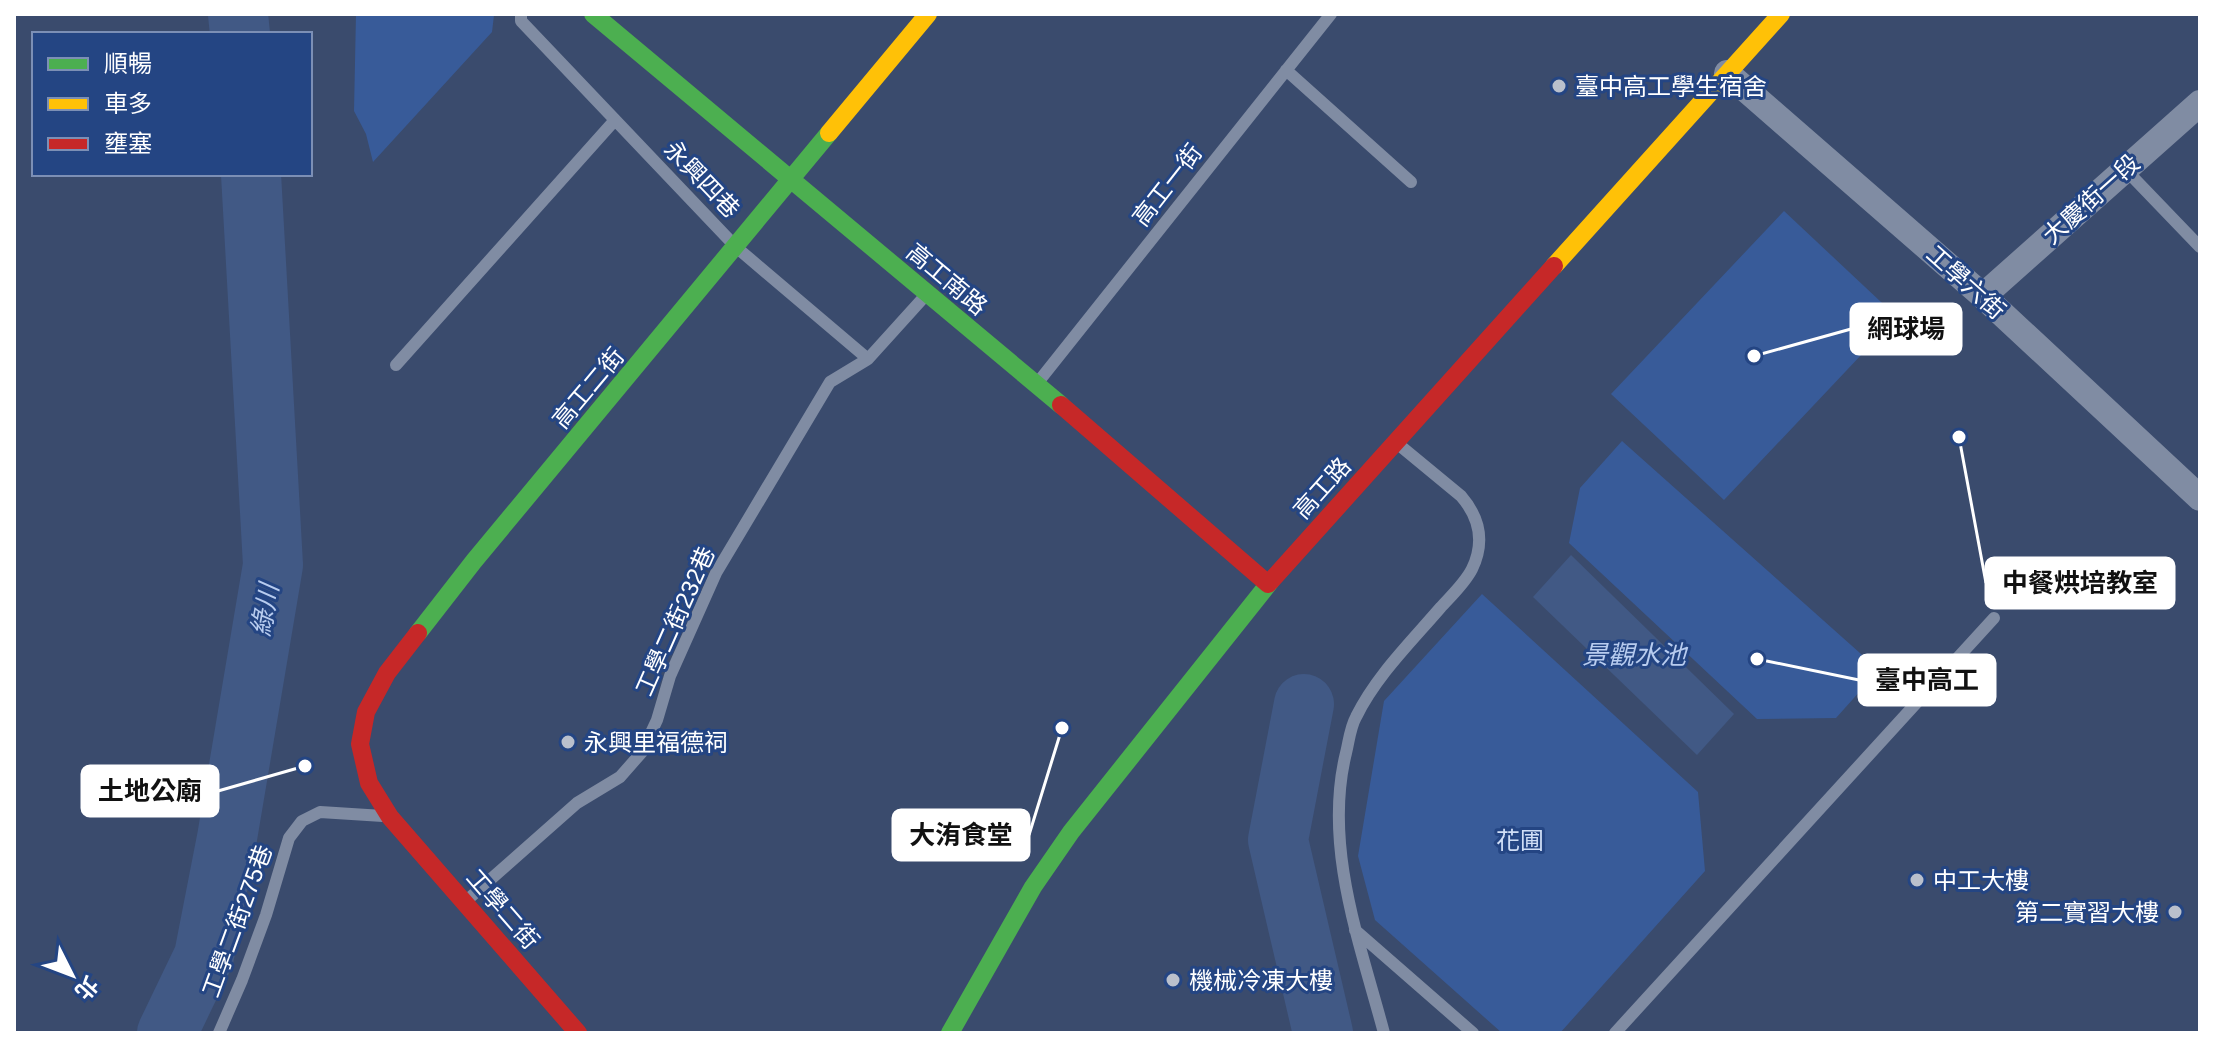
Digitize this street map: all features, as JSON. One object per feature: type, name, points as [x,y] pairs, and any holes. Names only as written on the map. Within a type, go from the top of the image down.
[{"type":"street","name":"高工南路","points":[[593,14],[1037,384],[1268,584]]},
{"type":"street","name":"高工二街","points":[[390,817],[369,783],[360,744],[366,712],[387,673],[474,561],[928,14]]},
{"type":"street","name":"高工路","points":[[950,1033],[1033,887],[1071,832],[1268,584],[1781,14]]},
{"type":"street","name":"工學六街","points":[[1727,73],[1983,296],[2200,498]]},
{"type":"street","name":"大慶街一段","points":[[1983,296],[2200,103]]},
{"type":"street","name":"工學二街","points":[[390,817],[578,1033]]},
{"type":"lane","name":"永興四巷","points":[[521,14],[521,21],[736,247],[868,359]]},
{"type":"lane","name":"高工一街","points":[[1037,384],[1331,14]]},
{"type":"lane","points":[[1286,70],[1411,182]]},
{"type":"lane","points":[[396,365],[615,120]]},
{"type":"lane","points":[[2125,169],[2200,247]]},
{"type":"lane","name":"工學二街232巷","points":[[465,902],[577,803],[620,777],[642,752],[657,720],[670,676],[716,573],[830,382],[868,359],[928,293]]},
{"type":"lane","points":[[1384,1033],[1355,930],[1340,852],[1340,776],[1354,721],[1374,686],[1472,569],[1480,541],[1476,516],[1470,506],[1396,442]]},
{"type":"lane","points":[[1615,1033],[1994,618]]},
{"type":"lane","name":"工學二街275巷","points":[[219,1033],[266,915],[289,838],[302,821],[320,812],[390,817]]},
{"type":"lane","points":[[1355,930],[1473,1033]]},
{"type":"green space","points":[[356,14],[494,15],[492,32],[373,162],[366,134],[354,111]]},
{"type":"green space","points":[[1784,211],[1897,317],[1724,500],[1611,394]]},
{"type":"green space","points":[[1622,441],[1879,670],[1836,718],[1757,719],[1569,543],[1580,488]]},
{"type":"green space","name":"花圃","points":[[1482,594],[1698,792],[1705,871],[1560,1033],[1502,1033],[1375,920],[1358,856],[1384,701]]},
{"type":"water","name":"景觀水池","points":[[1571,555],[1734,714],[1697,755],[1533,597]]},
{"type":"waterway","name":"綠川","points":[[238,14],[240,32]]},
{"type":"waterway","name":"綠川","points":[[167,1033],[204,956],[273,565],[251,176]]},
{"type":"waterway","points":[[1304,704],[1278,840],[1323,1033]]},
{"type":"traffic: fast","points":[[593,14],[1061,405]]},
{"type":"traffic: fast","points":[[418,633],[474,561],[829,133]]},
{"type":"traffic: fast","points":[[950,1033],[1033,887],[1071,832],[1270,582]]},
{"type":"traffic: slow","points":[[829,133],[928,14]]},
{"type":"traffic: slow","points":[[1554,266],[1781,14]]},
{"type":"traffic: jam","points":[[1270,582],[1554,266]]},
{"type":"traffic: jam","points":[[1061,405],[1268,584]]},
{"type":"traffic: jam","points":[[418,633],[387,673],[366,712],[360,744],[369,783],[390,817],[578,1033]]},
{"type":"place","name":"臺中高工學生宿舍","points":[[1559,86]]},
{"type":"place","name":"網球場","points":[[1754,356]]},
{"type":"place","name":"中餐烘培教室","points":[[1959,437]]},
{"type":"place","name":"臺中高工","points":[[1757,659]]},
{"type":"place","name":"大洧食堂","points":[[1062,728]]},
{"type":"place","name":"永興里福德祠","points":[[568,742]]},
{"type":"place","name":"土地公廟","points":[[305,766]]},
{"type":"place","name":"中工大樓","points":[[1917,880]]},
{"type":"place","name":"第二實習大樓","points":[[2175,912]]},
{"type":"place","name":"機械冷凍大樓","points":[[1173,980]]}]
